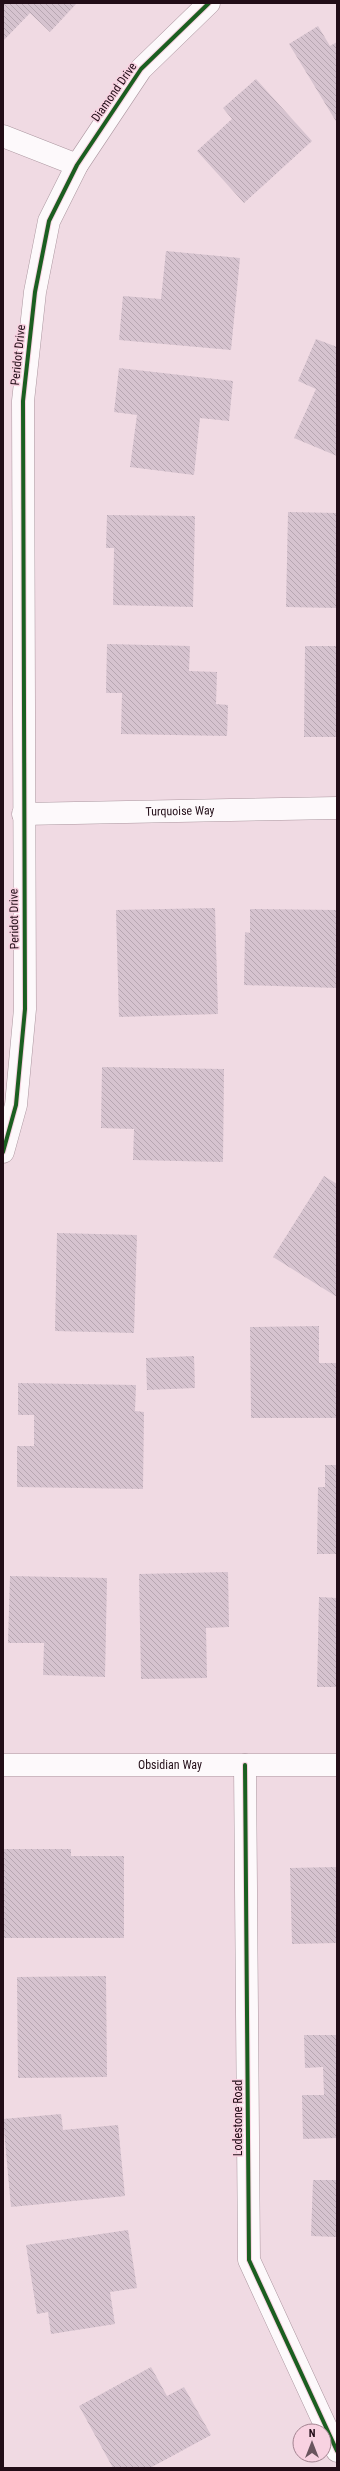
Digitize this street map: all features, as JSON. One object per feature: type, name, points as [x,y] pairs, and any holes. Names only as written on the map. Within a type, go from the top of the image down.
[{"type":"street","name":"Diamond Drive","points":[[77,165],[141,68],[209,3]]},
{"type":"street","points":[[3,136],[77,165]]},
{"type":"street","name":"Peridot Drive","points":[[3,1152],[16,1105],[25,1009],[23,814],[23,401],[35,292],[49,221],[77,165]]},
{"type":"street","name":"Turquoise Way","points":[[23,814],[337,808]]},
{"type":"street","name":"Obsidian Way","points":[[3,1765],[337,1765]]},
{"type":"street","name":"Lodestone Road","points":[[245,1765],[249,2260],[337,2451]]},
{"type":"building","points":[[3,3],[77,3],[50,32],[30,13],[3,41]]},
{"type":"building","points":[[318,26],[330,46],[337,42],[337,123],[289,44]]},
{"type":"building","points":[[256,79],[312,141],[244,203],[197,151],[232,119],[223,108]]},
{"type":"building","points":[[166,251],[240,258],[231,350],[119,340],[123,296],[161,299]]},
{"type":"building","points":[[316,339],[337,347],[337,456],[294,438],[316,389],[298,381]]},
{"type":"building","points":[[119,368],[233,381],[229,421],[200,418],[194,475],[130,467],[137,415],[114,412]]},
{"type":"building","points":[[288,512],[337,513],[337,608],[286,607]]},
{"type":"building","points":[[107,515],[195,516],[193,607],[113,605],[114,548],[106,548]]},
{"type":"building","points":[[107,644],[190,646],[189,671],[217,672],[216,704],[228,705],[227,736],[121,734],[122,693],[106,693]]},
{"type":"building","points":[[305,646],[337,646],[337,737],[304,737]]},
{"type":"building","points":[[215,908],[218,1014],[119,1017],[116,910]]},
{"type":"building","points":[[250,909],[337,910],[337,988],[244,985],[245,932],[250,933]]},
{"type":"building","points":[[102,1067],[224,1069],[223,1162],[133,1160],[134,1129],[101,1128]]},
{"type":"building","points":[[324,1176],[337,1184],[337,1297],[273,1257]]},
{"type":"building","points":[[57,1233],[137,1235],[134,1333],[55,1331]]},
{"type":"building","points":[[319,1326],[319,1363],[337,1363],[337,1418],[251,1418],[250,1327]]},
{"type":"building","points":[[194,1356],[195,1388],[147,1390],[146,1358]]},
{"type":"building","points":[[18,1383],[136,1385],[135,1411],[144,1412],[143,1489],[17,1487],[17,1446],[34,1446],[34,1415],[18,1415]]},
{"type":"building","points":[[325,1465],[337,1465],[337,1554],[317,1554],[318,1487],[325,1487]]},
{"type":"building","points":[[228,1572],[229,1627],[206,1628],[207,1678],[141,1679],[139,1574]]},
{"type":"building","points":[[10,1576],[107,1578],[105,1677],[43,1675],[44,1643],[8,1643]]},
{"type":"building","points":[[319,1597],[337,1598],[337,1687],[317,1687]]},
{"type":"building","points":[[3,1849],[71,1849],[71,1856],[124,1856],[124,1938],[3,1938]]},
{"type":"building","points":[[337,1867],[337,1943],[292,1944],[290,1868]]},
{"type":"building","points":[[106,1976],[107,2077],[18,2078],[17,1977]]},
{"type":"building","points":[[304,2035],[337,2035],[337,2138],[303,2139],[302,2095],[324,2095],[323,2067],[305,2068]]},
{"type":"building","points":[[61,2114],[63,2130],[118,2125],[125,2196],[11,2207],[3,2119]]},
{"type":"building","points":[[313,2180],[337,2180],[337,2237],[311,2236]]},
{"type":"building","points":[[128,2230],[137,2288],[110,2292],[115,2324],[51,2334],[48,2312],[37,2314],[26,2245]]},
{"type":"building","points":[[151,2367],[167,2396],[184,2387],[211,2435],[150,2468],[113,2468],[79,2406]]},
{"type":"cycle path","points":[[3,1152],[16,1105],[25,1009],[23,401],[35,292],[49,221],[77,165],[141,69],[209,3]]},
{"type":"cycle path","points":[[245,1765],[249,2260],[337,2451]]}]
